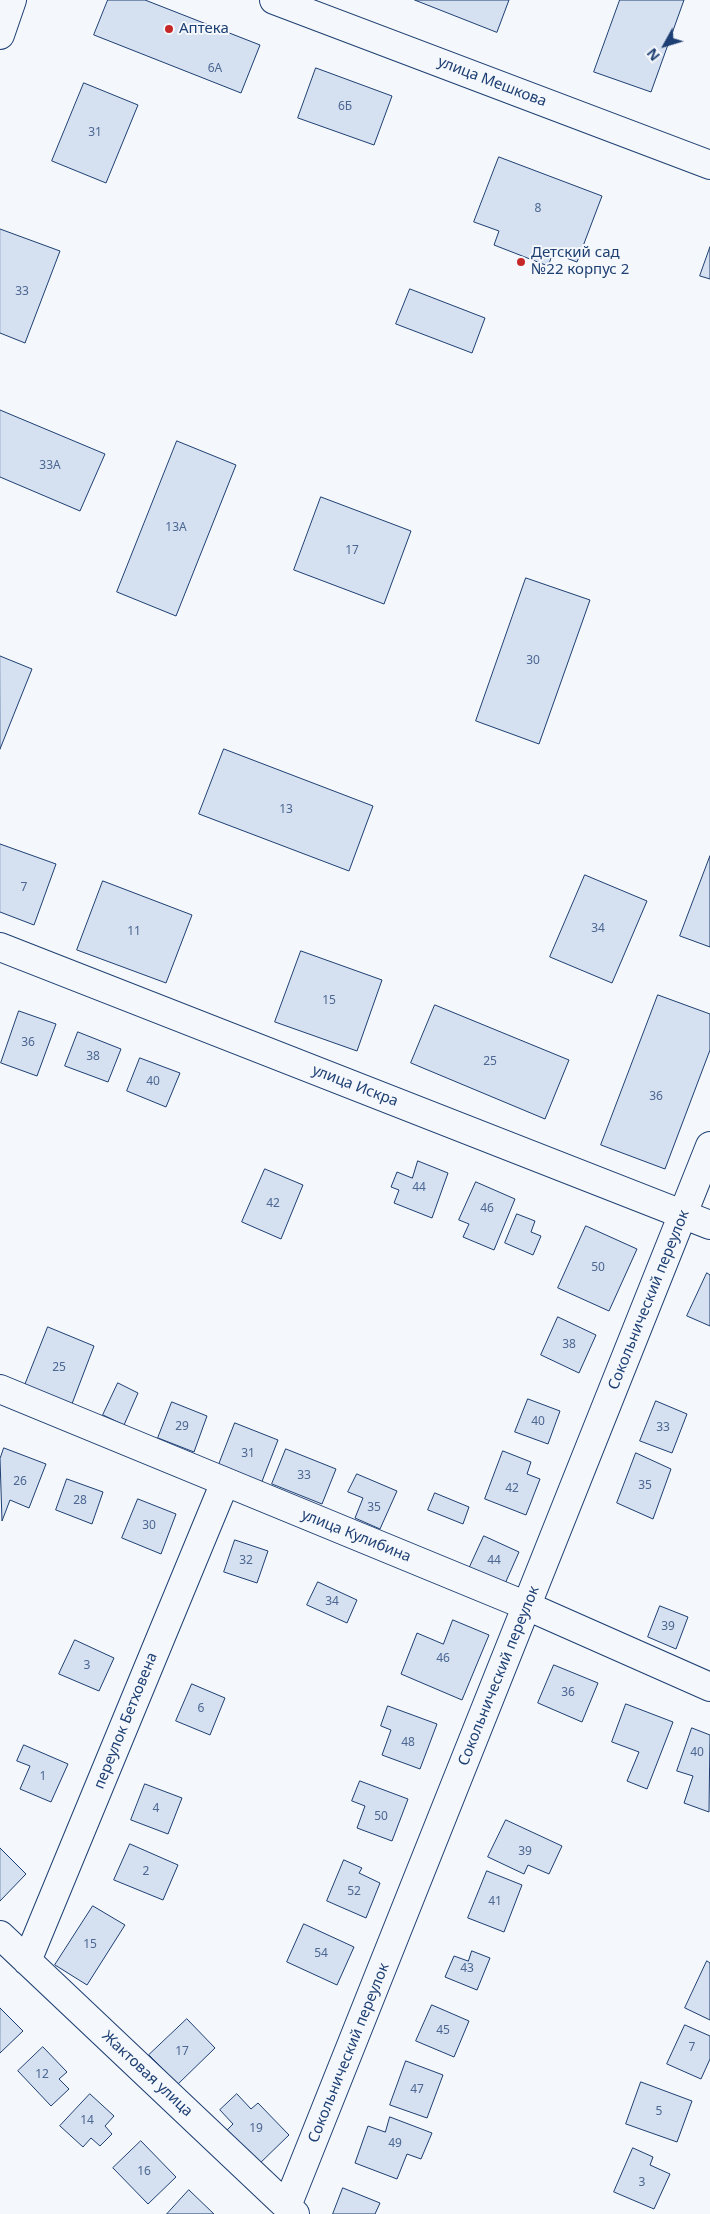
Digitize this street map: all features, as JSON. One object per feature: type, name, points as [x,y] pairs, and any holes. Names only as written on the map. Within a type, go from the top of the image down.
[{"type":"street","points":[[0,35],[12,0]]},
{"type":"street","name":"улица Мешкова","points":[[274,0],[710,165]]},
{"type":"street","name":"улица Искра","points":[[0,947],[710,1225]]},
{"type":"street","name":"Сокольнический переулок","points":[[291,2210],[527,1606],[710,1146]]},
{"type":"street","name":"улица Кулибина","points":[[0,1389],[527,1606],[710,1687]]},
{"type":"street","name":"переулок Бетховена","points":[[27,1961],[224,1482]]},
{"type":"street","name":"Жактовая улица","points":[[0,1935],[291,2210]]},
{"type":"building","points":[[108,0],[145,0],[260,45],[241,93],[94,35]]},
{"type":"building","points":[[415,0],[509,0],[497,32]]},
{"type":"building","points":[[620,0],[684,0],[651,92],[594,72]]},
{"type":"building","points":[[316,68],[392,96],[374,145],[298,118]]},
{"type":"building","points":[[84,83],[138,105],[106,183],[52,161]]},
{"type":"building","points":[[499,157],[602,196],[577,262],[553,253],[548,266],[494,245],[499,231],[474,222]]},
{"type":"building","points":[[0,229],[60,251],[25,343],[0,333]]},
{"type":"building","points":[[710,247],[710,279],[700,276]]},
{"type":"building","points":[[410,289],[485,318],[472,353],[396,324]]},
{"type":"building","points":[[0,410],[105,454],[80,511],[0,477]]},
{"type":"building","points":[[177,441],[236,465],[176,616],[117,592]]},
{"type":"building","points":[[321,497],[411,531],[384,604],[294,570]]},
{"type":"building","points":[[526,578],[590,600],[539,744],[476,721]]},
{"type":"building","points":[[0,656],[32,669],[0,749]]},
{"type":"building","points":[[224,749],[373,806],[349,871],[199,814]]},
{"type":"building","points":[[0,844],[56,864],[34,925],[0,912]]},
{"type":"building","points":[[710,856],[710,947],[680,936]]},
{"type":"building","points":[[585,875],[647,901],[612,983],[550,957]]},
{"type":"building","points":[[103,881],[192,915],[166,983],[77,950]]},
{"type":"building","points":[[301,951],[382,980],[357,1051],[275,1022]]},
{"type":"building","points":[[658,995],[710,1014],[710,1050],[665,1169],[601,1145]]},
{"type":"building","points":[[435,1005],[569,1060],[545,1119],[411,1063]]},
{"type":"building","points":[[19,1011],[56,1024],[37,1076],[1,1063]]},
{"type":"building","points":[[78,1032],[121,1049],[108,1082],[65,1066]]},
{"type":"building","points":[[140,1058],[180,1073],[166,1107],[127,1091]]},
{"type":"building","points":[[418,1161],[448,1173],[432,1218],[394,1203],[399,1190],[391,1187],[397,1172],[412,1178]]},
{"type":"building","points":[[265,1169],[303,1185],[281,1239],[242,1222]]},
{"type":"building","points":[[476,1182],[515,1199],[494,1250],[463,1237],[469,1224],[459,1220]]},
{"type":"building","points":[[517,1214],[535,1221],[531,1232],[541,1236],[533,1255],[505,1243]]},
{"type":"building","points":[[586,1226],[637,1249],[609,1311],[558,1288]]},
{"type":"building","points":[[707,1273],[710,1275],[710,1326],[687,1316]]},
{"type":"building","points":[[558,1317],[596,1335],[579,1373],[541,1355]]},
{"type":"building","points":[[48,1327],[94,1346],[70,1409],[23,1390]]},
{"type":"building","points":[[118,1383],[138,1393],[124,1425],[103,1415]]},
{"type":"building","points":[[528,1399],[560,1411],[548,1444],[515,1432]]},
{"type":"building","points":[[656,1401],[687,1414],[672,1453],[640,1441]]},
{"type":"building","points":[[172,1402],[207,1416],[194,1452],[158,1438]]},
{"type":"building","points":[[235,1423],[278,1440],[261,1484],[218,1467]]},
{"type":"building","points":[[4,1448],[46,1464],[29,1508],[10,1500],[2,1521],[0,1459]]},
{"type":"building","points":[[286,1449],[336,1469],[322,1504],[272,1484]]},
{"type":"building","points":[[503,1451],[531,1462],[527,1474],[540,1479],[526,1515],[485,1499]]},
{"type":"building","points":[[636,1453],[671,1469],[653,1519],[617,1503]]},
{"type":"building","points":[[357,1474],[397,1491],[380,1529],[355,1518],[363,1498],[348,1492]]},
{"type":"building","points":[[67,1479],[103,1492],[92,1524],[56,1510]]},
{"type":"building","points":[[435,1493],[469,1507],[463,1524],[428,1510]]},
{"type":"building","points":[[138,1499],[176,1514],[161,1554],[122,1538]]},
{"type":"building","points":[[484,1536],[519,1552],[504,1586],[468,1571]]},
{"type":"building","points":[[235,1540],[268,1551],[257,1583],[224,1572]]},
{"type":"building","points":[[318,1582],[357,1600],[347,1623],[307,1605]]},
{"type":"building","points":[[660,1606],[688,1617],[676,1649],[648,1637]]},
{"type":"building","points":[[453,1620],[489,1635],[462,1700],[401,1674],[417,1633],[443,1644]]},
{"type":"building","points":[[75,1640],[114,1658],[99,1691],[59,1674]]},
{"type":"building","points":[[554,1665],[598,1683],[582,1722],[538,1703]]},
{"type":"building","points":[[192,1684],[225,1698],[210,1735],[176,1721]]},
{"type":"building","points":[[626,1704],[673,1722],[647,1789],[627,1781],[639,1752],[612,1742]]},
{"type":"building","points":[[388,1706],[437,1724],[420,1769],[382,1755],[391,1730],[381,1726]]},
{"type":"building","points":[[692,1728],[710,1735],[709,1812],[684,1803],[693,1776],[677,1771]]},
{"type":"building","points":[[24,1745],[68,1764],[51,1802],[20,1789],[30,1766],[17,1761]]},
{"type":"building","points":[[360,1781],[408,1799],[392,1841],[357,1828],[365,1806],[352,1801]]},
{"type":"building","points":[[145,1784],[182,1798],[168,1834],[131,1820]]},
{"type":"building","points":[[506,1820],[562,1846],[549,1874],[528,1865],[524,1874],[488,1857]]},
{"type":"building","points":[[130,1844],[178,1865],[163,1900],[114,1880]]},
{"type":"building","points":[[0,1848],[26,1874],[0,1901]]},
{"type":"building","points":[[344,1860],[362,1868],[359,1873],[380,1883],[366,1918],[327,1901]]},
{"type":"building","points":[[487,1871],[522,1885],[504,1932],[468,1918]]},
{"type":"building","points":[[93,1906],[125,1925],[87,1985],[55,1965]]},
{"type":"building","points":[[304,1924],[354,1947],[337,1985],[287,1962]]},
{"type":"building","points":[[472,1951],[490,1958],[477,1990],[445,1977],[454,1956],[468,1961]]},
{"type":"building","points":[[707,1961],[710,1963],[710,2020],[685,2008]]},
{"type":"building","points":[[432,2005],[469,2021],[454,2057],[416,2041]]},
{"type":"building","points":[[0,2008],[23,2031],[0,2053]]},
{"type":"building","points":[[187,2019],[215,2048],[178,2084],[149,2055]]},
{"type":"building","points":[[685,2025],[710,2036],[710,2059],[701,2079],[667,2064]]},
{"type":"building","points":[[43,2047],[67,2072],[59,2079],[69,2089],[51,2106],[18,2071]]},
{"type":"building","points":[[406,2061],[443,2075],[427,2118],[390,2105]]},
{"type":"building","points":[[641,2082],[692,2101],[677,2142],[626,2124]]},
{"type":"building","points":[[90,2094],[114,2116],[105,2126],[112,2134],[100,2146],[91,2138],[83,2147],[60,2126]]},
{"type":"building","points":[[237,2094],[251,2109],[258,2103],[289,2135],[256,2167],[224,2133],[233,2124],[220,2110]]},
{"type":"building","points":[[390,2117],[432,2133],[421,2159],[407,2154],[397,2179],[355,2163],[368,2126],[385,2132]]},
{"type":"building","points":[[141,2141],[176,2177],[148,2204],[113,2168]]},
{"type":"building","points":[[633,2148],[653,2157],[650,2165],[670,2174],[654,2209],[614,2192]]},
{"type":"building","points":[[343,2188],[380,2203],[375,2214],[333,2214]]},
{"type":"building","points":[[189,2190],[214,2214],[167,2214]]},
{"type":"place","name":"Аптека","points":[[169,29]]},
{"type":"place","name":"Детский сад №22 корпус 2","points":[[521,262]]}]
